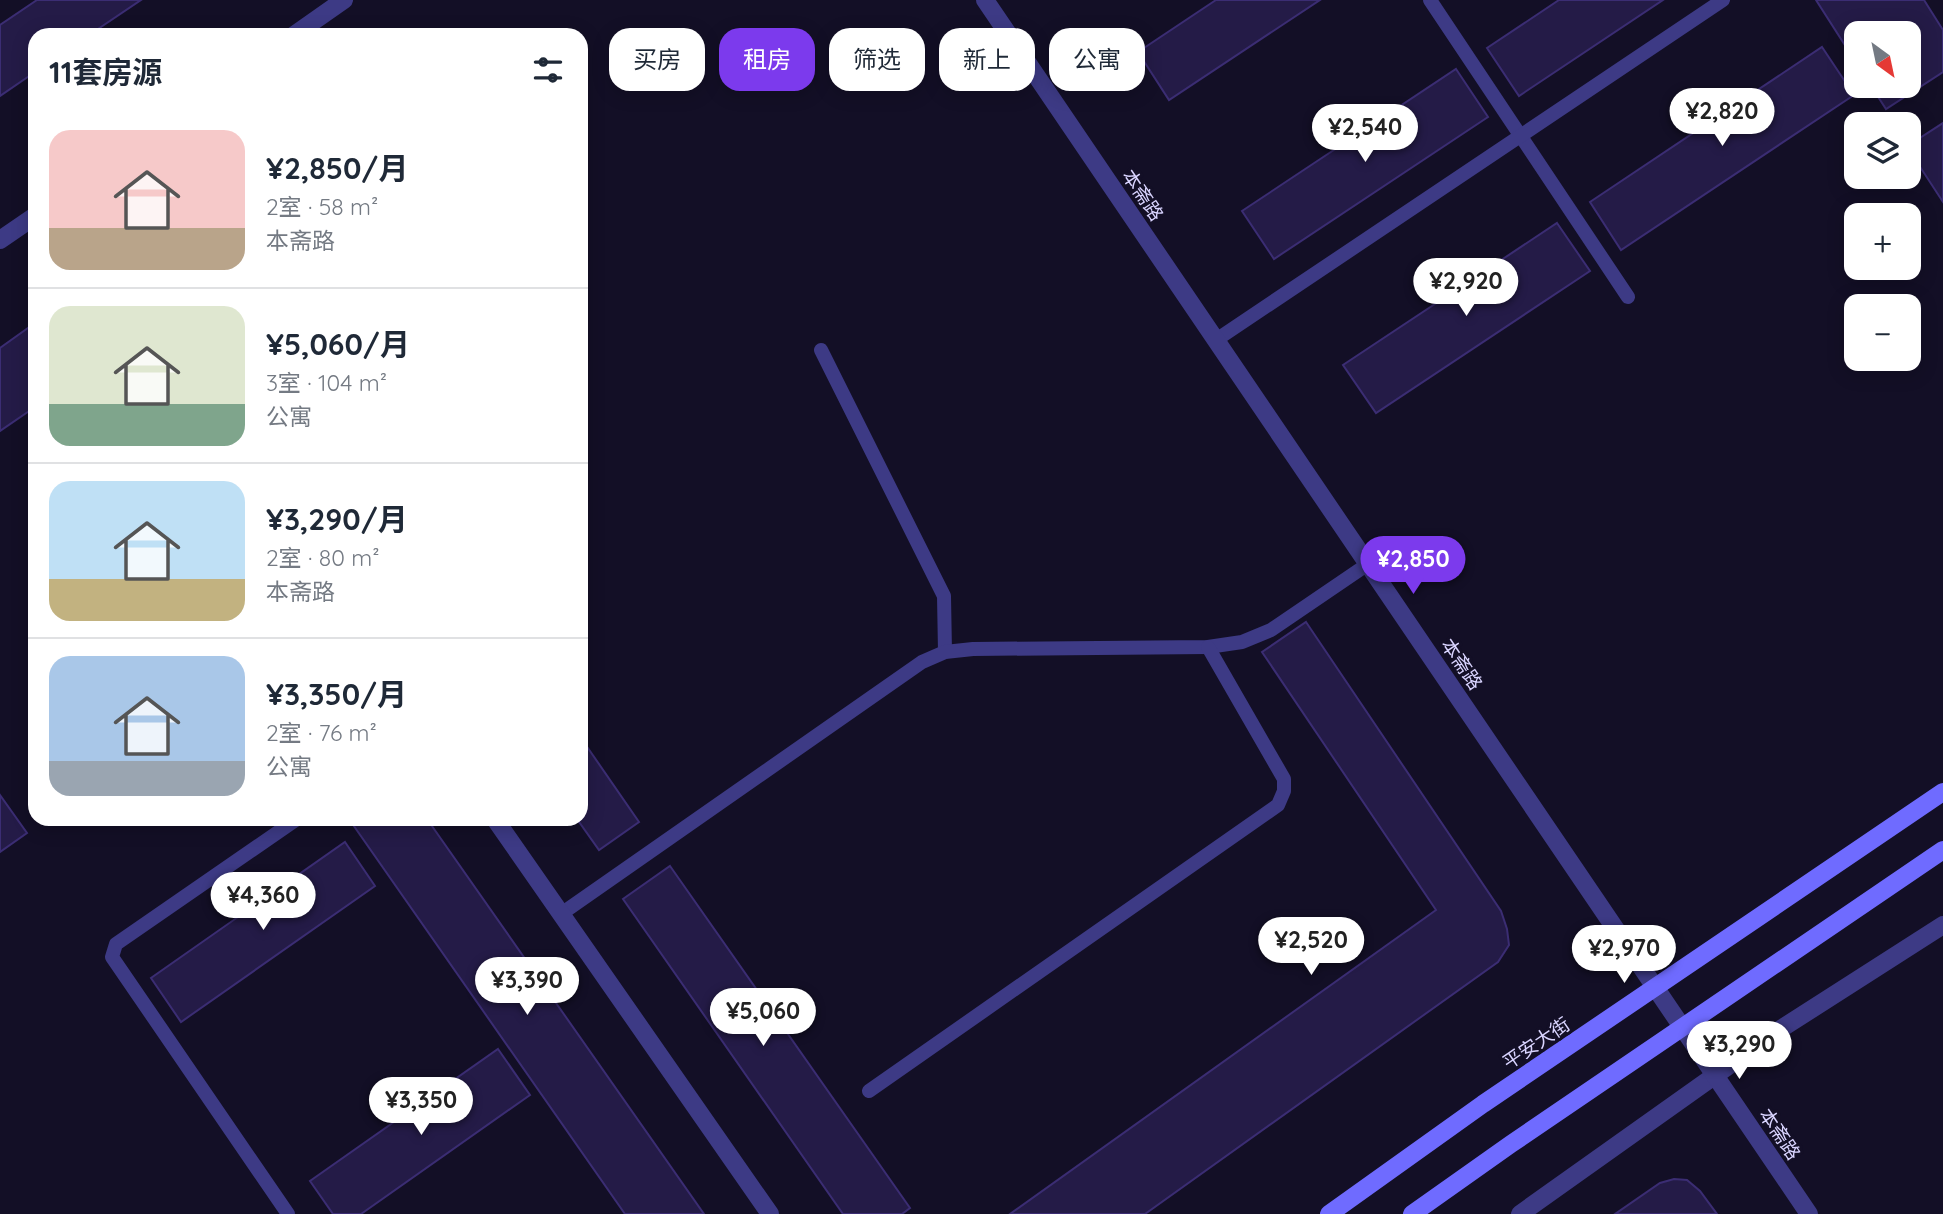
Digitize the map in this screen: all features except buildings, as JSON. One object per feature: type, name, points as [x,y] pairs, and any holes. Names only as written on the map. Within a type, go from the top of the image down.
[{"type":"main road","name":"平安大街","points":[[1329,1214],[1483,1104],[1943,792]]},
{"type":"main road","points":[[1412,1214],[1943,850]]},
{"type":"street","points":[[304,28],[344,0]]},
{"type":"street","name":"本斋路","points":[[985,0],[1809,1214]]},
{"type":"street","points":[[0,240],[28,221]]},
{"type":"street","points":[[500,826],[770,1214]]},
{"type":"street","points":[[1520,1214],[1776,1032],[1943,925]]},
{"type":"lane","points":[[1430,0],[1628,297]]},
{"type":"lane","points":[[1216,340],[1723,0]]},
{"type":"lane","points":[[821,350],[944,596],[945,653]]},
{"type":"lane","points":[[561,914],[922,662],[945,653],[974,649],[1208,647],[1242,642],[1271,630],[1368,564]]},
{"type":"lane","points":[[869,1091],[1278,805],[1284,791],[1284,779],[1208,647]]},
{"type":"lane","points":[[287,826],[116,944],[112,957],[288,1214]]}]
